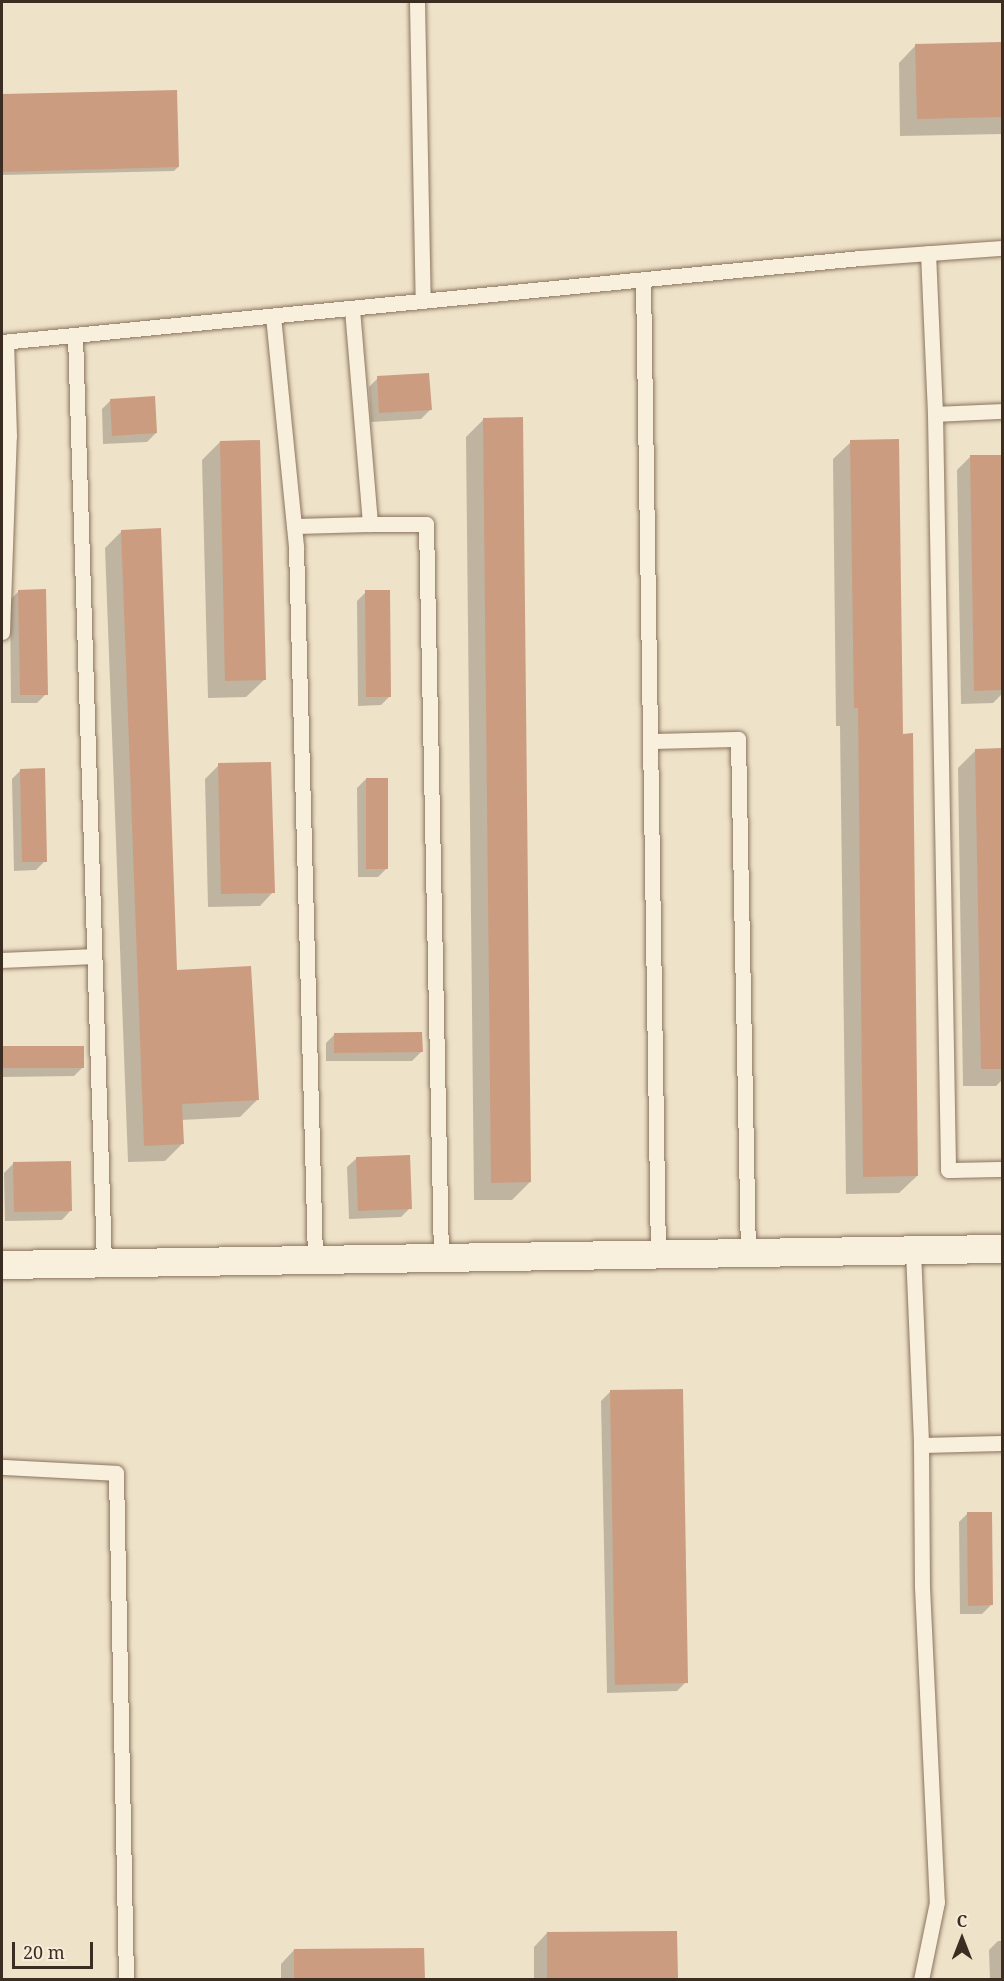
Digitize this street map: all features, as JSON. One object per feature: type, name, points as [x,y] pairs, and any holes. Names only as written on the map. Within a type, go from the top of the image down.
[{"type":"street","points":[[2,1265],[1002,1249]]},
{"type":"lane","points":[[417,2],[423,302]]},
{"type":"lane","points":[[2,632],[9,436],[4,342],[928,253],[1002,248]]},
{"type":"lane","points":[[928,253],[935,414],[948,1170],[1002,1170]]},
{"type":"lane","points":[[643,280],[658,1255]]},
{"type":"lane","points":[[352,309],[370,524]]},
{"type":"lane","points":[[273,316],[294,526],[315,1260]]},
{"type":"lane","points":[[75,335],[104,1263]]},
{"type":"lane","points":[[935,414],[1002,411]]},
{"type":"lane","points":[[294,526],[426,524],[441,1258]]},
{"type":"lane","points":[[650,741],[738,739],[748,1254]]},
{"type":"lane","points":[[2,960],[94,956]]},
{"type":"lane","points":[[913,1251],[921,1445],[922,1587],[936,1902],[921,1980]]},
{"type":"lane","points":[[921,1445],[1002,1443]]},
{"type":"lane","points":[[2,1467],[116,1473],[126,1980]]},
{"type":"building","points":[[1002,42],[1002,117],[917,119],[915,44]]},
{"type":"building","points":[[177,90],[179,167],[2,172],[2,94]]},
{"type":"building","points":[[429,373],[432,410],[379,413],[377,376]]},
{"type":"building","points":[[155,396],[157,433],[112,436],[110,399]]},
{"type":"building","points":[[523,417],[531,1182],[491,1183],[483,418]]},
{"type":"building","points":[[899,439],[903,734],[913,733],[918,1176],[863,1177],[858,708],[854,708],[850,440]]},
{"type":"building","points":[[260,440],[266,680],[225,681],[220,441]]},
{"type":"building","points":[[970,455],[1002,455],[1002,690],[974,691]]},
{"type":"building","points":[[161,528],[177,970],[251,966],[259,1100],[182,1104],[184,1144],[144,1146],[121,530]]},
{"type":"building","points":[[46,589],[48,695],[20,695],[18,590]]},
{"type":"building","points":[[365,590],[390,590],[391,697],[366,697]]},
{"type":"building","points":[[1002,748],[1002,1069],[981,1069],[975,749]]},
{"type":"building","points":[[271,762],[275,893],[221,894],[218,763]]},
{"type":"building","points":[[45,768],[47,862],[22,862],[20,769]]},
{"type":"building","points":[[366,778],[388,778],[388,869],[366,869]]},
{"type":"building","points":[[422,1032],[423,1052],[334,1053],[334,1033]]},
{"type":"building","points":[[2,1046],[84,1046],[84,1068],[2,1068]]},
{"type":"building","points":[[410,1155],[412,1209],[358,1211],[356,1157]]},
{"type":"building","points":[[71,1161],[72,1211],[14,1212],[13,1162]]},
{"type":"building","points":[[683,1389],[688,1683],[615,1685],[610,1390]]},
{"type":"building","points":[[967,1512],[992,1512],[993,1605],[968,1606]]},
{"type":"building","points":[[677,1931],[678,1978],[547,1979],[547,1932]]},
{"type":"building","points":[[424,1948],[425,1980],[294,1980],[294,1949]]}]
